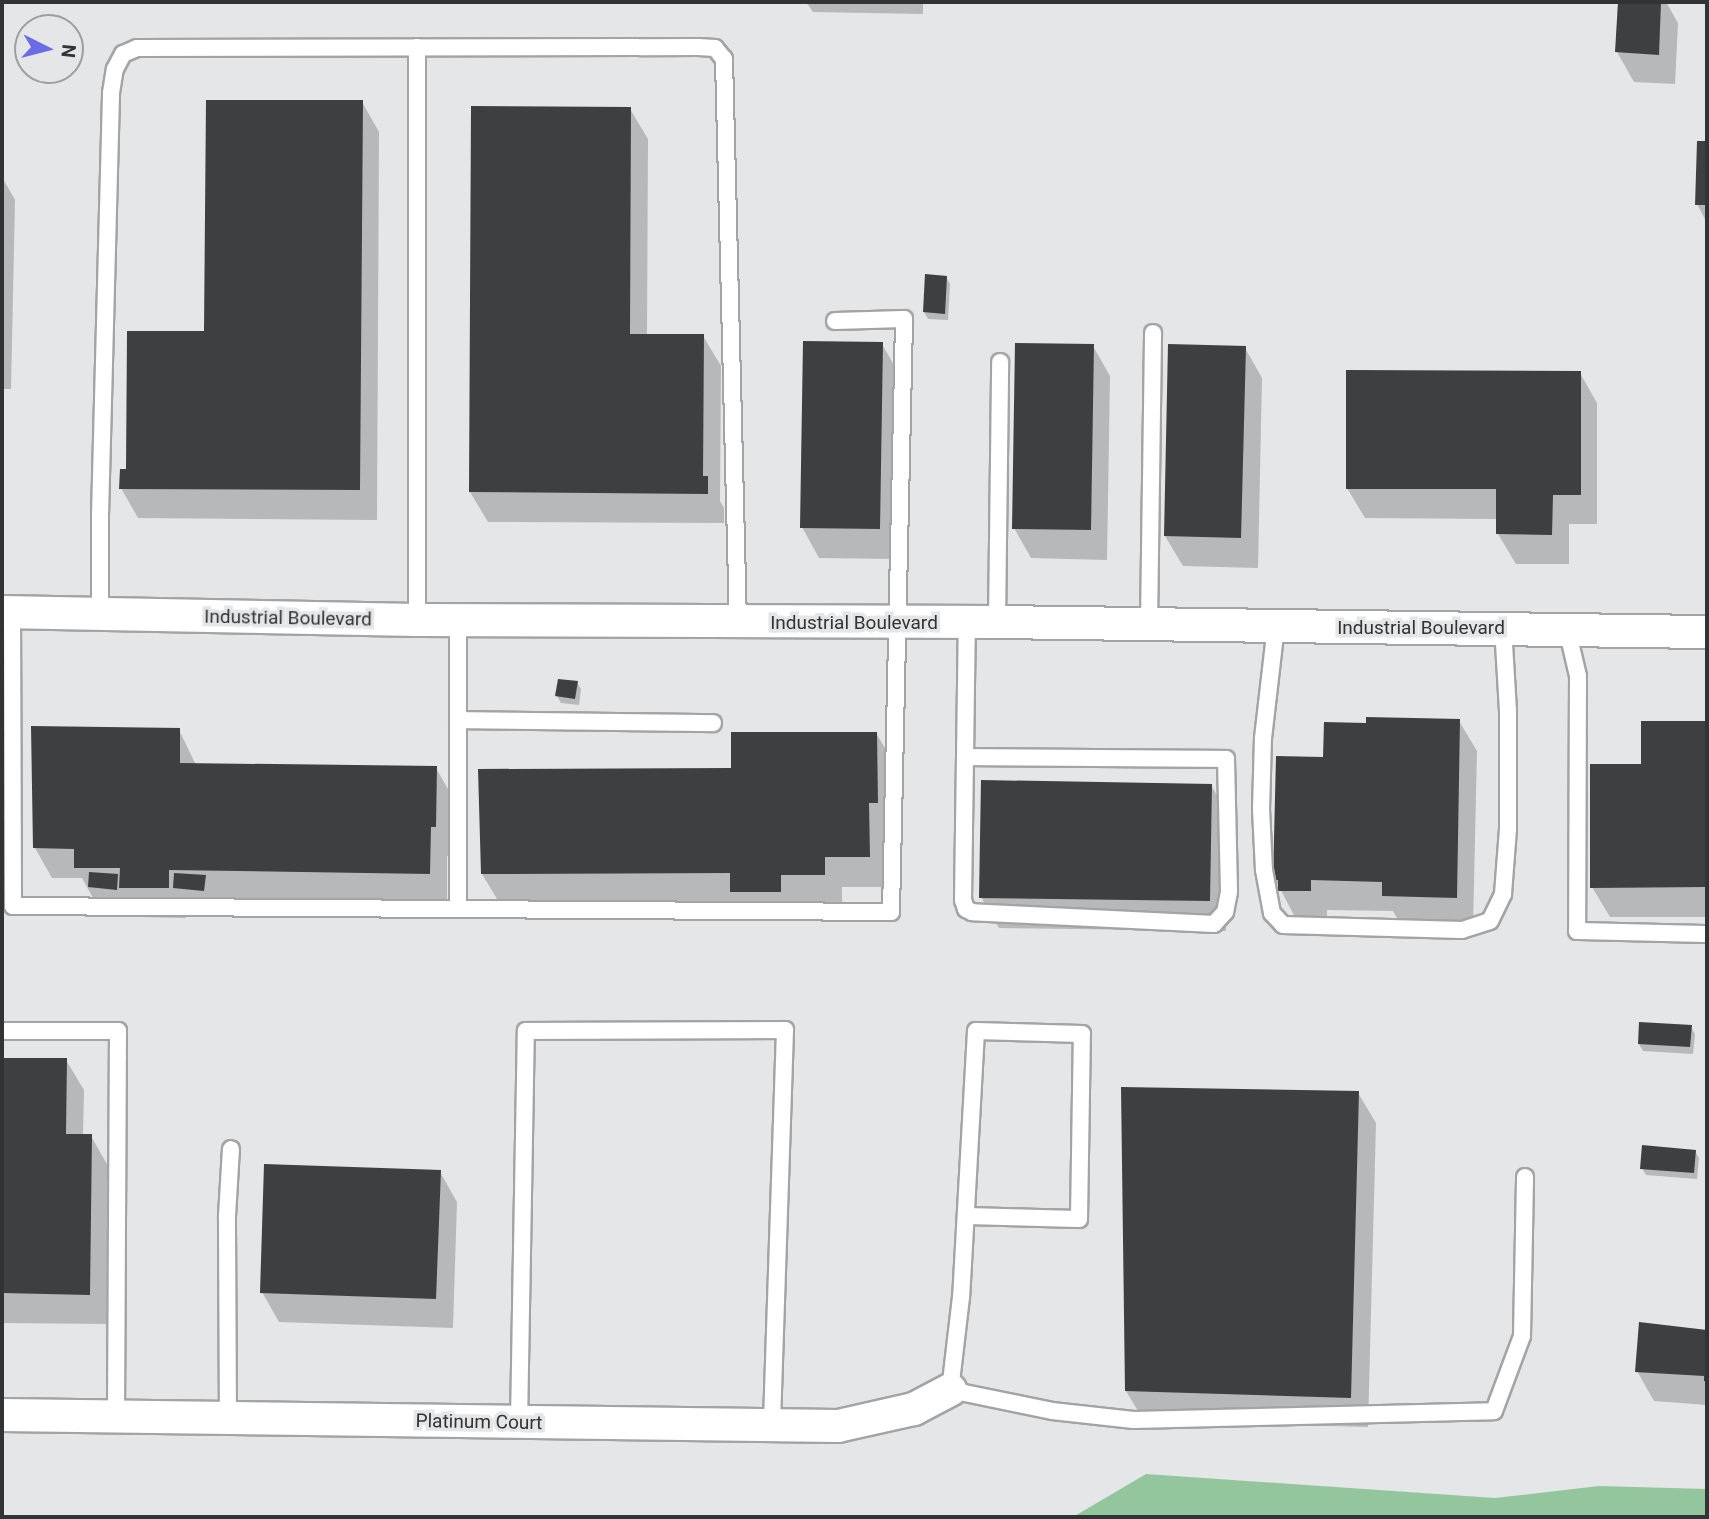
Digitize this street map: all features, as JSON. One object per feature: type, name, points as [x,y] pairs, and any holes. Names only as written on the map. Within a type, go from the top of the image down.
[{"type":"street","name":"Industrial Boulevard","points":[[7,612],[416,620],[982,622],[1707,632]]},
{"type":"street","name":"Platinum Court","points":[[2,1415],[838,1426],[914,1409],[950,1390]]},
{"type":"lane","points":[[416,620],[417,47]]},
{"type":"lane","points":[[100,615],[100,515],[111,93],[119,62],[124,54],[137,48],[698,47],[715,48],[724,59],[738,623]]},
{"type":"lane","points":[[7,612],[13,906],[891,912],[904,318],[835,321]]},
{"type":"lane","points":[[1149,624],[1153,333]]},
{"type":"lane","points":[[965,757],[1226,759],[1229,892],[1225,912],[1214,924],[972,912],[966,909],[963,900],[965,757],[982,622],[1000,362]]},
{"type":"lane","points":[[458,619],[458,909]]},
{"type":"lane","points":[[1276,626],[1263,738],[1261,809],[1264,870],[1272,913],[1283,925],[1462,930],[1489,921],[1503,894],[1508,829],[1508,724],[1503,628]]},
{"type":"lane","points":[[1567,629],[1578,676],[1577,931],[1707,934]]},
{"type":"lane","points":[[458,720],[713,723]]},
{"type":"lane","points":[[519,1423],[526,1031],[785,1030],[772,1427]]},
{"type":"lane","points":[[2,1031],[118,1031],[116,1417]]},
{"type":"lane","points":[[966,1216],[1079,1219],[1083,1034],[976,1031],[961,1297],[950,1390],[1052,1410],[1134,1420],[1494,1411],[1522,1336],[1525,1177]]},
{"type":"lane","points":[[228,1419],[226,1229],[231,1149]]},
{"type":"green space","points":[[1146,1474],[1495,1498],[1599,1486],[1707,1489],[1707,1517],[1073,1517]]},
{"type":"building","points":[[1618,2],[1661,2],[1659,55],[1615,52]]},
{"type":"building","points":[[206,100],[363,100],[360,490],[119,489],[120,469],[126,469],[127,331],[204,331]]},
{"type":"building","points":[[471,106],[631,107],[630,334],[704,334],[703,476],[708,476],[708,494],[469,492]]},
{"type":"building","points":[[1697,141],[1707,141],[1707,205],[1695,205]]},
{"type":"building","points":[[925,274],[947,276],[945,314],[923,312]]},
{"type":"building","points":[[803,341],[883,342],[880,529],[800,528]]},
{"type":"building","points":[[1015,343],[1094,344],[1091,530],[1012,529]]},
{"type":"building","points":[[1168,344],[1246,346],[1241,538],[1164,536]]},
{"type":"building","points":[[1346,370],[1581,371],[1581,495],[1553,495],[1552,535],[1496,534],[1496,489],[1346,489]]},
{"type":"building","points":[[558,679],[578,681],[575,699],[555,696]]},
{"type":"building","points":[[1366,717],[1460,719],[1457,898],[1382,896],[1382,882],[1311,880],[1311,891],[1278,891],[1278,880],[1273,880],[1276,756],[1323,757],[1324,722],[1366,723]]},
{"type":"building","points":[[1641,721],[1707,721],[1707,887],[1590,888],[1590,764],[1641,764]]},
{"type":"building","points":[[31,726],[180,728],[180,763],[437,766],[436,827],[431,827],[430,874],[169,870],[169,888],[119,888],[120,868],[74,868],[74,849],[33,848]]},
{"type":"building","points":[[731,732],[877,732],[878,803],[869,803],[870,857],[825,857],[825,875],[781,875],[781,892],[730,892],[730,873],[481,874],[478,769],[731,768]]},
{"type":"building","points":[[981,780],[1212,784],[1210,901],[979,898]]},
{"type":"building","points":[[89,872],[118,874],[117,890],[88,887]]},
{"type":"building","points":[[174,873],[206,875],[204,891],[173,888]]},
{"type":"building","points":[[1639,1022],[1692,1025],[1690,1047],[1638,1044]]},
{"type":"building","points":[[2,1058],[67,1058],[66,1134],[92,1134],[90,1295],[2,1293]]},
{"type":"building","points":[[1121,1087],[1359,1091],[1351,1398],[1125,1391]]},
{"type":"building","points":[[1642,1145],[1696,1150],[1694,1173],[1640,1169]]},
{"type":"building","points":[[264,1164],[441,1170],[436,1299],[260,1293]]},
{"type":"building","points":[[1639,1322],[1707,1330],[1707,1382],[1704,1381],[1704,1376],[1635,1372]]}]
